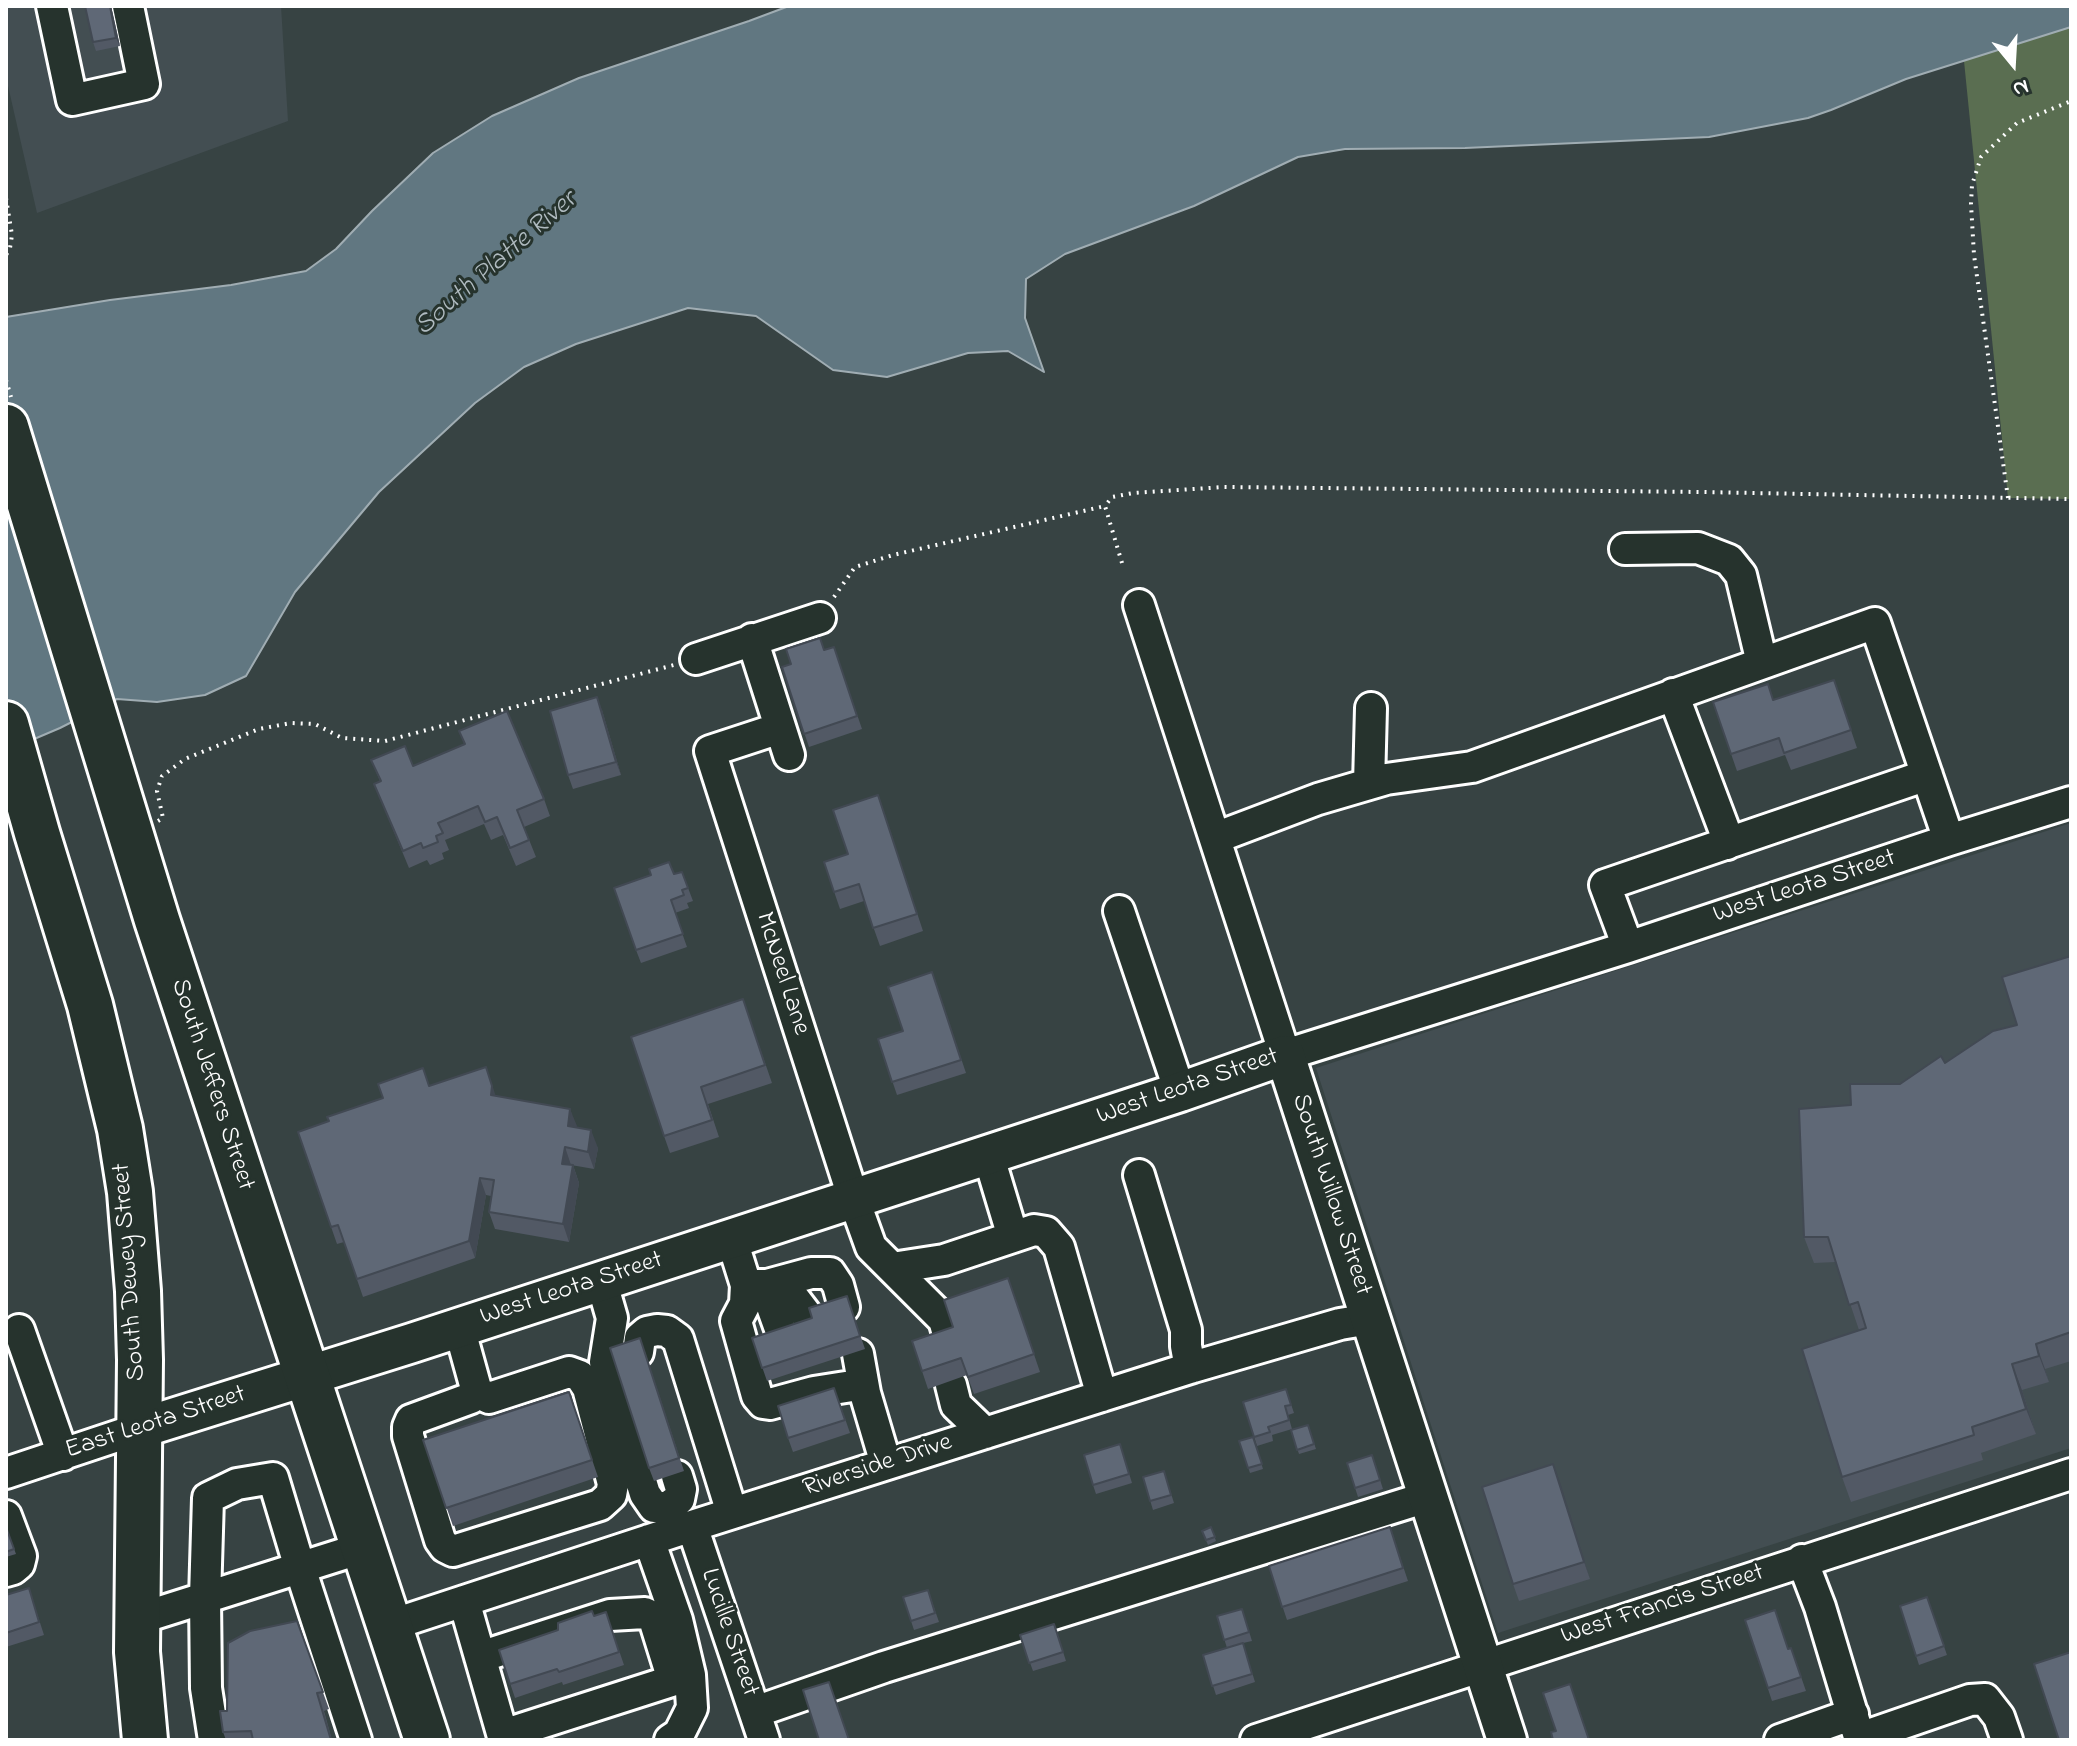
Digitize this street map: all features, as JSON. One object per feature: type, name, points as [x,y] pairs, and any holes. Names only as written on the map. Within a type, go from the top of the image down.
[{"type":"highway","name":"South Jeffers Street","points":[[6,427],[115,789],[427,1740]]},
{"type":"highway","name":"South Dewey Street","points":[[6,724],[90,1005],[120,1129],[130,1192],[140,1360],[137,1652],[145,1740]]},
{"type":"main road","name":"West Leota Street","points":[[306,1375],[1180,1092],[1285,1055]]},
{"type":"main road","name":"South Willow Street","points":[[1285,1055],[1507,1740]]},
{"type":"main road","name":"East Leota Street","points":[[138,1429],[306,1375]]},
{"type":"street","points":[[52,6],[72,100],[144,84],[128,6]]},
{"type":"street","points":[[1625,549],[1698,548],[1729,560],[1741,575],[1762,663]]},
{"type":"street","name":"South Willow Street","points":[[1139,605],[1285,1055]]},
{"type":"street","points":[[696,659],[820,618]]},
{"type":"street","points":[[1215,838],[1318,799],[1386,779],[1472,767],[1875,623],[1949,840]]},
{"type":"street","name":"McNeel Lane","points":[[752,639],[784,742],[710,751],[871,1247],[944,1320],[940,1349]]},
{"type":"street","points":[[1673,694],[1727,844]]},
{"type":"street","points":[[1369,784],[1371,708]]},
{"type":"street","points":[[1628,947],[1605,885],[1927,775]]},
{"type":"street","name":"West Leota Street","points":[[1285,1055],[2071,802]]},
{"type":"street","points":[[1119,911],[1180,1092]]},
{"type":"street","points":[[988,1154],[1013,1237]]},
{"type":"street","points":[[1139,1175],[1186,1330],[1190,1368]]},
{"type":"street","points":[[892,1268],[944,1260],[1034,1230],[1046,1232],[1059,1247],[1102,1396]]},
{"type":"street","points":[[731,1237],[756,1285],[770,1301],[791,1338]]},
{"type":"street","points":[[844,1307],[838,1285],[830,1273],[811,1273],[756,1285],[736,1321],[757,1396],[763,1403],[770,1404],[818,1382],[858,1354]]},
{"type":"street","points":[[601,1280],[612,1318],[605,1362],[645,1494],[671,1526]]},
{"type":"street","name":"Riverside Drive","points":[[388,1626],[671,1526],[732,1513],[1190,1368],[1340,1324],[1370,1319]]},
{"type":"street","points":[[459,1327],[477,1392],[489,1398],[569,1372],[580,1376],[588,1388],[613,1484],[611,1495],[600,1505],[453,1551],[445,1547],[440,1540],[408,1436],[408,1427],[411,1420],[471,1398],[477,1392]]},
{"type":"street","points":[[19,1330],[63,1455]]},
{"type":"street","points":[[638,1352],[640,1338],[647,1332],[667,1331],[678,1339],[732,1513]]},
{"type":"street","points":[[818,1382],[886,1464]]},
{"type":"street","points":[[952,1390],[985,1433]]},
{"type":"street","name":"East Leota Street","points":[[6,1473],[138,1429]]},
{"type":"street","name":"West Francis Street","points":[[1256,1740],[2071,1474]]},
{"type":"street","points":[[677,1476],[681,1489],[671,1526],[681,1677]]},
{"type":"street","points":[[214,1740],[206,1688],[208,1498],[237,1484],[273,1478],[356,1740]]},
{"type":"street","points":[[759,1726],[884,1667],[1427,1497]]},
{"type":"street","points":[[6,1516],[21,1556],[19,1564],[6,1571]]},
{"type":"street","name":"Lucille Street","points":[[671,1526],[759,1726]]},
{"type":"street","points":[[470,1545],[480,1657],[504,1738],[681,1677]]},
{"type":"street","points":[[138,1619],[362,1548]]},
{"type":"street","points":[[1802,1560],[1820,1607],[1858,1731]]},
{"type":"street","points":[[480,1657],[610,1615],[645,1613],[654,1619],[692,1708],[679,1734],[670,1740]]},
{"type":"street","points":[[1780,1740],[1858,1731],[1970,1700],[1985,1699],[1999,1717],[2007,1740]]},
{"type":"path","points":[[2008,498],[1976,281],[1972,185],[1981,157],[2017,123],[2071,101]]},
{"type":"path","points":[[6,198],[12,235],[6,255]]},
{"type":"path","points":[[820,618],[855,567],[893,555],[1105,506],[1112,497],[1133,493],[1224,487],[2071,499]]},
{"type":"path","points":[[1105,506],[1122,563]]},
{"type":"path","points":[[150,825],[163,818],[157,791],[162,776],[185,759],[259,729],[291,723],[315,724],[342,738],[385,741],[696,659]]},
{"type":"shaded area","points":[[6,6],[281,6],[288,121],[37,213],[6,77]]},
{"type":"shaded area","points":[[2071,823],[2071,1448],[1498,1633],[1316,1068]]},
{"type":"green space","points":[[2071,27],[2071,499],[2008,498],[1964,61]]},
{"type":"water","name":"South Platte River","points":[[789,6],[2071,6],[2071,27],[1906,79],[1808,118],[1709,137],[1465,148],[1345,149],[1298,157],[1194,206],[1065,254],[1026,279],[1025,318],[1044,372],[1008,351],[968,353],[887,377],[833,370],[756,316],[688,308],[576,344],[524,367],[475,403],[379,492],[295,592],[246,676],[205,695],[157,702],[117,699],[6,751],[6,317],[231,285],[306,271],[336,249],[433,153],[492,116],[579,78]]},
{"type":"building","points":[[85,6],[110,6],[116,38],[93,42]]},
{"type":"building","points":[[820,638],[824,650],[834,647],[857,716],[804,734],[782,667],[791,664],[786,649]]},
{"type":"building","points":[[1834,680],[1851,730],[1784,753],[1779,738],[1731,754],[1713,702],[1768,684],[1773,700]]},
{"type":"building","points":[[597,697],[616,762],[568,775],[550,711]]},
{"type":"building","points":[[507,711],[544,799],[517,810],[529,840],[510,848],[497,817],[485,822],[478,806],[438,823],[443,833],[436,836],[438,842],[423,848],[421,843],[403,851],[374,784],[381,781],[371,760],[405,746],[413,766],[465,744],[459,731]]},
{"type":"building","points":[[878,795],[917,914],[873,928],[859,884],[834,892],[824,862],[848,854],[833,810]]},
{"type":"building","points":[[669,862],[674,874],[682,872],[688,888],[682,890],[684,895],[671,900],[683,934],[636,950],[614,888],[651,875],[649,869]]},
{"type":"building","points":[[2071,956],[2071,1332],[2036,1344],[2039,1356],[2012,1364],[2026,1409],[1972,1427],[1974,1435],[1842,1477],[1802,1349],[1866,1328],[1858,1302],[1849,1305],[1828,1237],[1804,1237],[1799,1109],[1851,1105],[1850,1084],[1900,1084],[1941,1056],[1945,1063],[1993,1031],[2017,1025],[2002,977]]},
{"type":"building","points":[[932,972],[961,1060],[892,1082],[878,1039],[903,1031],[888,987]]},
{"type":"building","points":[[743,999],[765,1065],[701,1087],[712,1120],[664,1136],[631,1037]]},
{"type":"building","points":[[486,1067],[492,1086],[491,1095],[570,1109],[568,1126],[591,1130],[588,1152],[565,1147],[562,1164],[573,1165],[563,1224],[489,1212],[494,1180],[480,1178],[469,1241],[357,1279],[338,1225],[331,1227],[298,1132],[329,1121],[327,1117],[383,1098],[378,1084],[423,1068],[429,1086]]},
{"type":"building","points":[[1008,1278],[1034,1354],[968,1377],[961,1358],[922,1371],[912,1341],[953,1327],[944,1300]]},
{"type":"building","points":[[847,1296],[860,1336],[762,1368],[752,1338],[812,1318],[809,1308]]},
{"type":"building","points":[[640,1338],[679,1458],[649,1468],[610,1348]]},
{"type":"building","points":[[834,1388],[845,1420],[788,1438],[778,1406]]},
{"type":"building","points":[[1286,1389],[1291,1405],[1285,1406],[1289,1420],[1268,1427],[1270,1432],[1254,1437],[1243,1402]]},
{"type":"building","points":[[569,1392],[592,1460],[446,1508],[423,1440]]},
{"type":"building","points":[[1308,1425],[1314,1444],[1297,1450],[1291,1430]]},
{"type":"building","points":[[1253,1437],[1262,1464],[1248,1468],[1239,1441]]},
{"type":"building","points":[[1120,1444],[1129,1474],[1093,1485],[1084,1455]]},
{"type":"building","points":[[1372,1455],[1380,1480],[1355,1488],[1347,1463]]},
{"type":"building","points":[[1553,1464],[1584,1562],[1513,1584],[1482,1487]]},
{"type":"building","points":[[1164,1471],[1171,1495],[1150,1501],[1143,1477]]},
{"type":"building","points":[[6,1527],[14,1549],[6,1552]]},
{"type":"building","points":[[1211,1527],[1215,1537],[1206,1540],[1202,1531]]},
{"type":"building","points":[[1390,1527],[1403,1568],[1282,1607],[1269,1566]]},
{"type":"building","points":[[29,1588],[39,1622],[6,1633],[6,1595]]},
{"type":"building","points":[[928,1590],[935,1613],[911,1621],[903,1597]]},
{"type":"building","points":[[1927,1597],[1944,1646],[1916,1656],[1900,1606]]},
{"type":"building","points":[[1242,1609],[1249,1632],[1224,1640],[1217,1616]]},
{"type":"building","points":[[1775,1610],[1801,1677],[1768,1688],[1745,1620]]},
{"type":"building","points":[[592,1611],[594,1616],[606,1612],[619,1652],[510,1684],[499,1650],[558,1630],[558,1623]]},
{"type":"building","points":[[297,1621],[323,1692],[317,1693],[331,1740],[253,1740],[251,1731],[223,1732],[220,1711],[227,1711],[228,1643],[250,1631]]},
{"type":"building","points":[[1054,1624],[1063,1652],[1029,1663],[1020,1635]]},
{"type":"building","points":[[1243,1643],[1252,1674],[1212,1686],[1203,1655]]},
{"type":"building","points":[[2071,1652],[2071,1740],[2059,1740],[2034,1664]]},
{"type":"building","points":[[829,1682],[849,1740],[819,1740],[803,1690]]},
{"type":"building","points":[[1570,1684],[1589,1740],[1553,1740],[1551,1732],[1556,1731],[1543,1693]]}]
